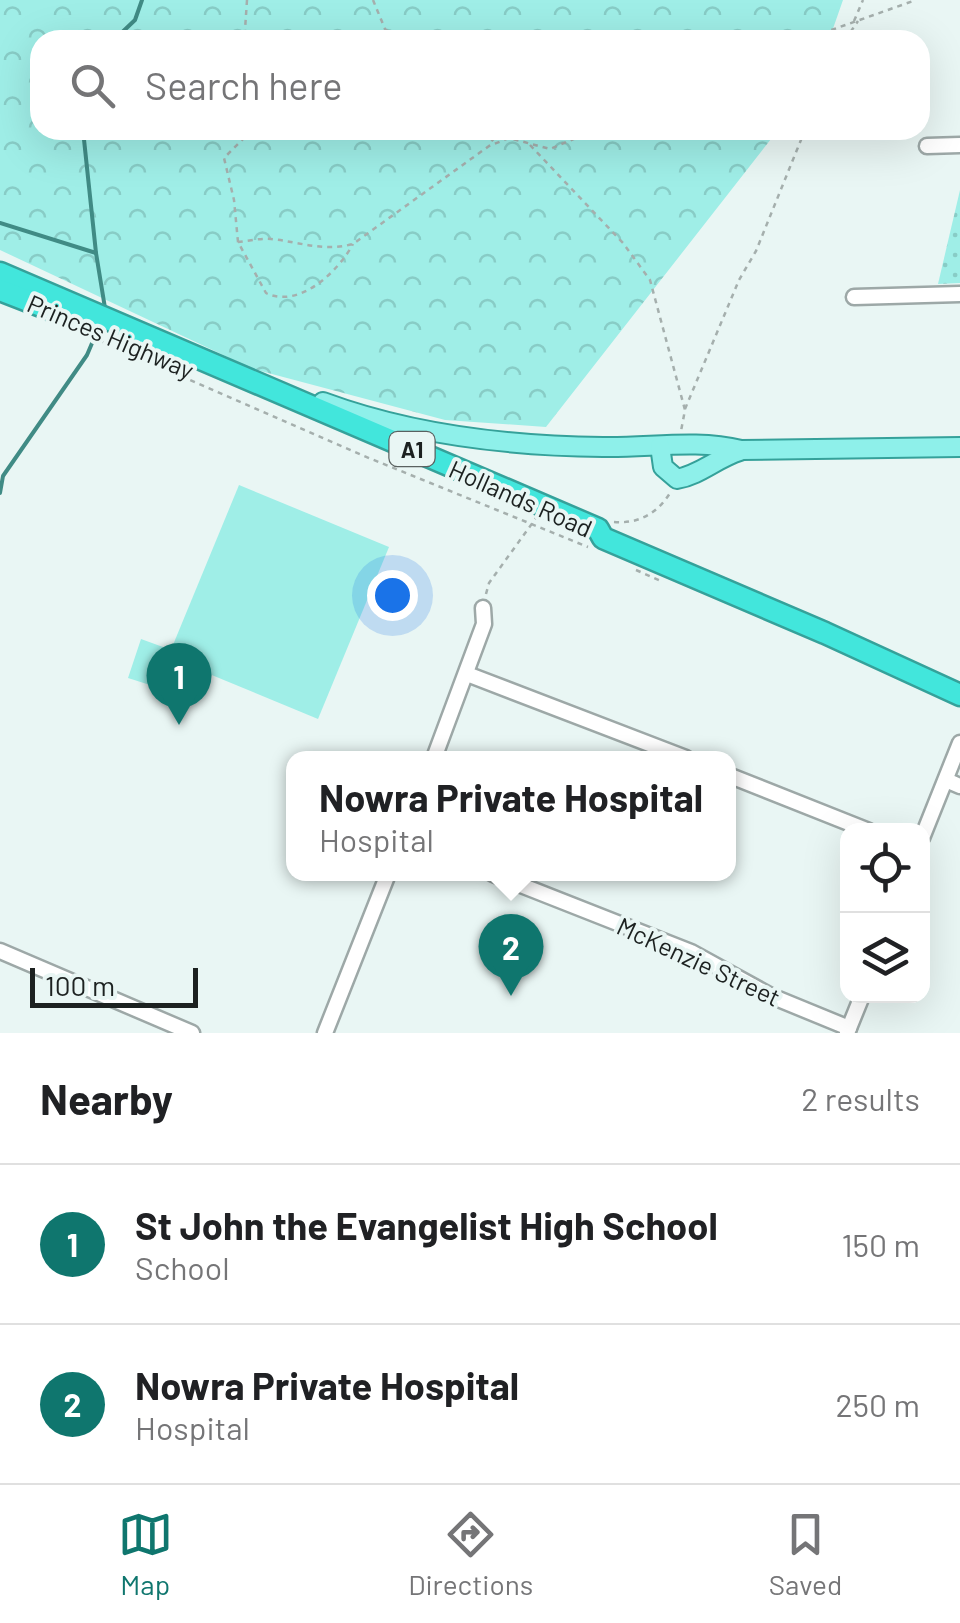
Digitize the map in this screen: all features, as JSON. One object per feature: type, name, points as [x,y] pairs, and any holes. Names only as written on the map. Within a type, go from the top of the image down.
[{"type":"highway","name":"Princes Highway","points":[[0,274],[75,319]]},
{"type":"highway","name":"Princes Highway","points":[[0,290],[218,374]]},
{"type":"highway","name":"Hollands Road","points":[[218,374],[598,529],[598,536],[824,632],[960,696]]},
{"type":"main road","points":[[218,374],[232,364],[375,420],[430,432],[560,446],[709,442],[742,450],[960,447]]},
{"type":"main road","points":[[667,443],[663,468],[677,479],[692,476],[710,462],[742,450]]},
{"type":"street","points":[[927,146],[960,146]]},
{"type":"street","points":[[854,297],[960,294]]},
{"type":"street","points":[[437,751],[484,624],[483,608]]},
{"type":"street","points":[[467,674],[668,751]]},
{"type":"street","points":[[930,824],[953,783],[960,744]]},
{"type":"street","points":[[736,778],[851,823]]},
{"type":"street","points":[[325,1033],[385,881]]},
{"type":"street","name":"McKenzie Street","points":[[510,881],[674,944],[771,996],[848,1030]]},
{"type":"street","points":[[0,951],[192,1033]]},
{"type":"street","points":[[848,1030],[859,1003]]},
{"type":"path","points":[[245,30],[246,0]]},
{"type":"path","points":[[373,0],[387,30]]},
{"type":"path","points":[[851,30],[863,0]]},
{"type":"path","points":[[906,0],[914,1]]},
{"type":"path","points":[[832,30],[914,1]]},
{"type":"path","points":[[242,140],[224,158],[238,242],[266,293],[288,298],[327,276],[353,244],[436,180],[504,140]]},
{"type":"path","points":[[493,140],[496,143]]},
{"type":"path","points":[[516,140],[550,149],[571,140]]},
{"type":"path","points":[[684,410],[801,140]]},
{"type":"path","points":[[529,144],[623,244],[650,280],[684,410],[683,428],[667,443]]},
{"type":"path","points":[[238,242],[268,239],[336,248],[353,244]]},
{"type":"path","points":[[75,319],[533,526],[598,536],[654,512],[677,479]]},
{"type":"path","points":[[483,608],[489,583],[533,526]]},
{"type":"path","points":[[624,561],[661,581]]},
{"type":"green space","points":[[0,0],[843,0],[832,30],[30,30],[30,140],[770,140],[546,427],[445,420],[253,369],[0,250]]},
{"type":"green space","points":[[960,190],[960,283],[938,284]]},
{"type":"green space","points":[[239,485],[389,547],[318,719],[168,657]]},
{"type":"green space","points":[[141,639],[163,647],[150,685],[128,678]]},
{"type":"waterway","points":[[124,30],[135,20],[142,0]]},
{"type":"waterway","points":[[0,223],[96,253],[84,140]]},
{"type":"waterway","points":[[96,253],[105,308]]},
{"type":"waterway","points":[[0,493],[3,476],[87,355],[101,322]]},
{"type":"place","name":"St John the Evangelist High School","points":[[179,725]]},
{"type":"place","name":"Nowra Private Hospital","points":[[511,996]]}]
